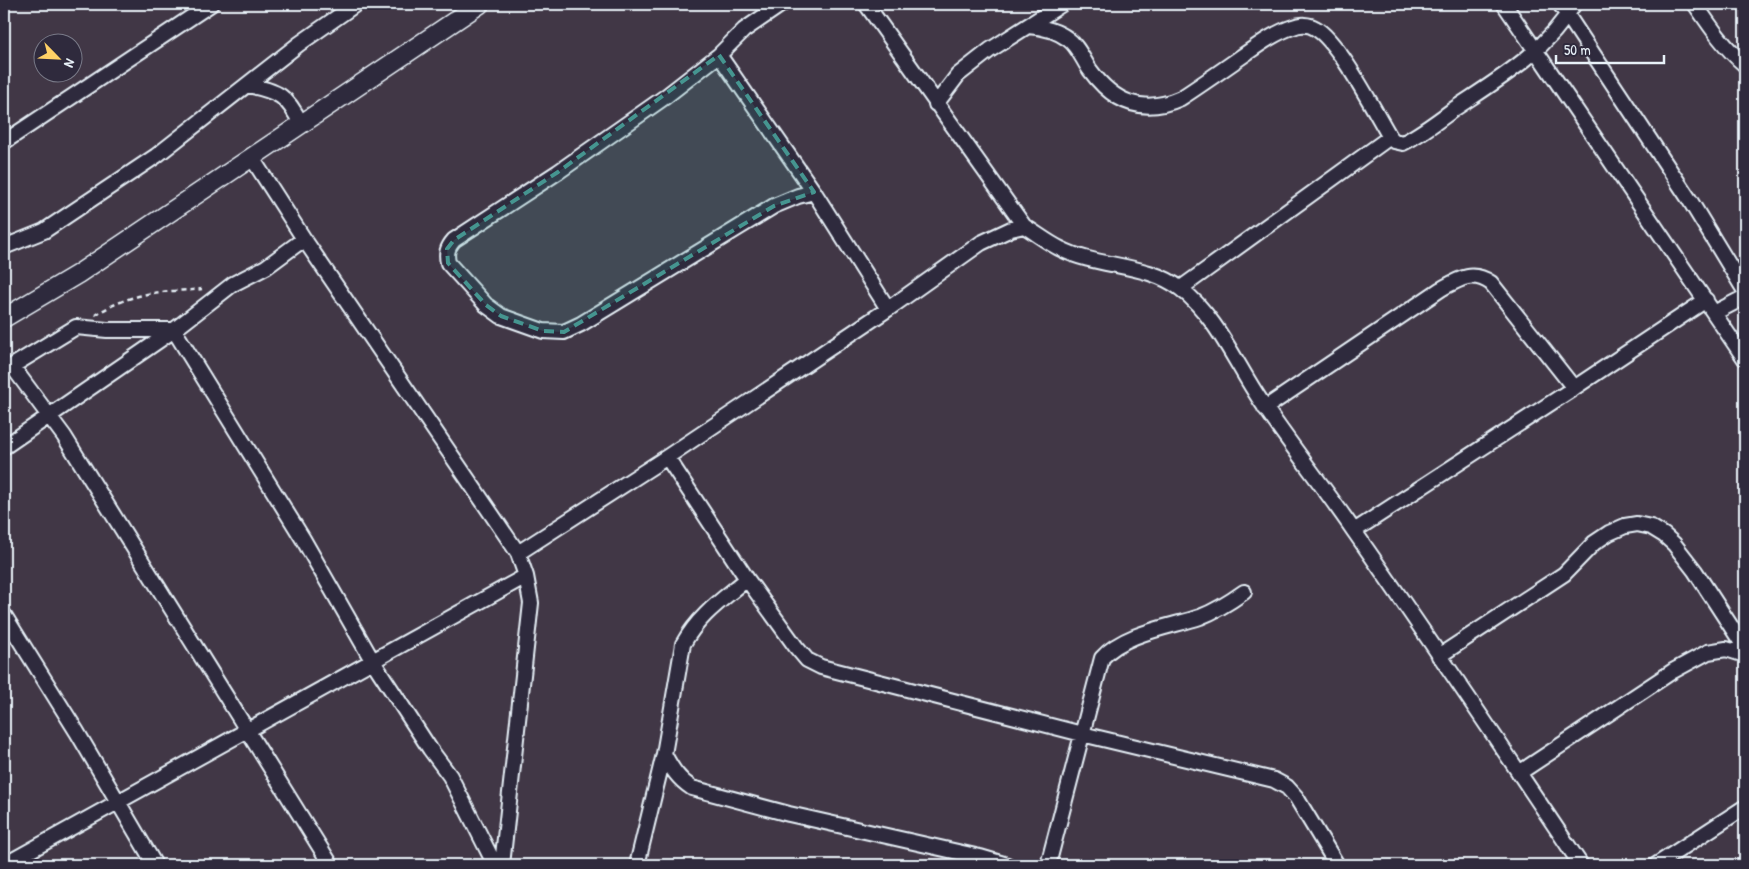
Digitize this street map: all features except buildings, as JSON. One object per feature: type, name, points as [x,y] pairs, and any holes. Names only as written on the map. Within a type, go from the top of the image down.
[{"type":"street","points":[[4,142],[211,4]]},
{"type":"street","points":[[4,246],[44,231],[156,156],[299,44],[356,4]]},
{"type":"street","points":[[4,318],[78,274],[480,4]]},
{"type":"street","points":[[782,4],[744,30],[720,55],[665,97],[567,166],[454,240],[447,249],[446,256],[448,264],[486,305],[501,316],[543,331],[564,332],[581,324],[774,206],[798,196],[814,192]]},
{"type":"street","points":[[866,4],[1024,226],[1061,250],[1167,280],[1181,288],[1200,306],[1218,331],[1265,408],[1354,530],[1581,865]]},
{"type":"street","points":[[936,104],[958,75],[990,50],[1062,4]]},
{"type":"street","points":[[1504,4],[1745,358]]},
{"type":"street","points":[[1695,4],[1731,53],[1745,65]]},
{"type":"street","points":[[1028,26],[1048,28],[1069,39],[1090,70],[1107,89],[1124,101],[1141,106],[1154,107],[1168,104],[1181,98],[1282,31],[1294,26],[1306,25],[1314,27],[1324,34],[1346,64],[1390,137],[1403,143],[1516,68],[1536,51],[1567,8],[1689,199],[1745,291]]},
{"type":"street","points":[[720,55],[814,192],[888,309]]},
{"type":"street","points":[[248,85],[273,91],[287,100],[294,108],[302,124]]},
{"type":"street","points":[[1181,288],[1390,137]]},
{"type":"street","points":[[252,158],[304,239],[518,553],[526,576],[531,603],[502,865]]},
{"type":"street","points":[[518,553],[667,457],[888,309],[981,243],[1011,229],[1024,226]]},
{"type":"street","points":[[4,447],[174,330],[233,284],[266,267],[304,239]]},
{"type":"street","points":[[1265,408],[1441,289],[1461,278],[1472,276],[1483,278],[1491,283],[1574,388]]},
{"type":"street","points":[[1714,313],[1745,297]]},
{"type":"street","points":[[1354,530],[1706,300]]},
{"type":"street","points":[[174,330],[107,330],[76,327],[8,369],[64,436],[331,865]]},
{"type":"street","points":[[174,330],[303,539],[372,660],[430,749],[450,776],[495,865]]},
{"type":"street","points":[[667,457],[747,579],[796,648],[807,660],[821,667],[1082,734],[1274,780],[1287,787],[1296,797],[1337,865]]},
{"type":"street","points":[[1439,656],[1564,574],[1594,543],[1609,533],[1625,526],[1637,524],[1650,527],[1664,535],[1674,544],[1745,648]]},
{"type":"street","points":[[4,865],[526,576]]},
{"type":"street","points":[[636,865],[664,754],[683,644],[701,617],[747,579]]},
{"type":"street","points":[[1048,865],[1098,668],[1105,654],[1130,639],[1202,616],[1244,592]]},
{"type":"street","points":[[4,615],[77,732],[156,865]]},
{"type":"street","points":[[1519,773],[1673,671],[1708,652],[1726,649],[1745,655]]},
{"type":"street","points":[[664,754],[672,770],[692,788],[790,814],[971,854],[1007,865]]},
{"type":"street","points":[[1656,865],[1745,807]]},
{"type":"path","points":[[76,327],[107,308],[136,296],[208,288]]},
{"type":"highlighted area","points":[[719,55],[814,192],[774,206],[564,332],[543,331],[501,316],[486,305],[448,263],[447,249],[454,240],[558,172]]}]
